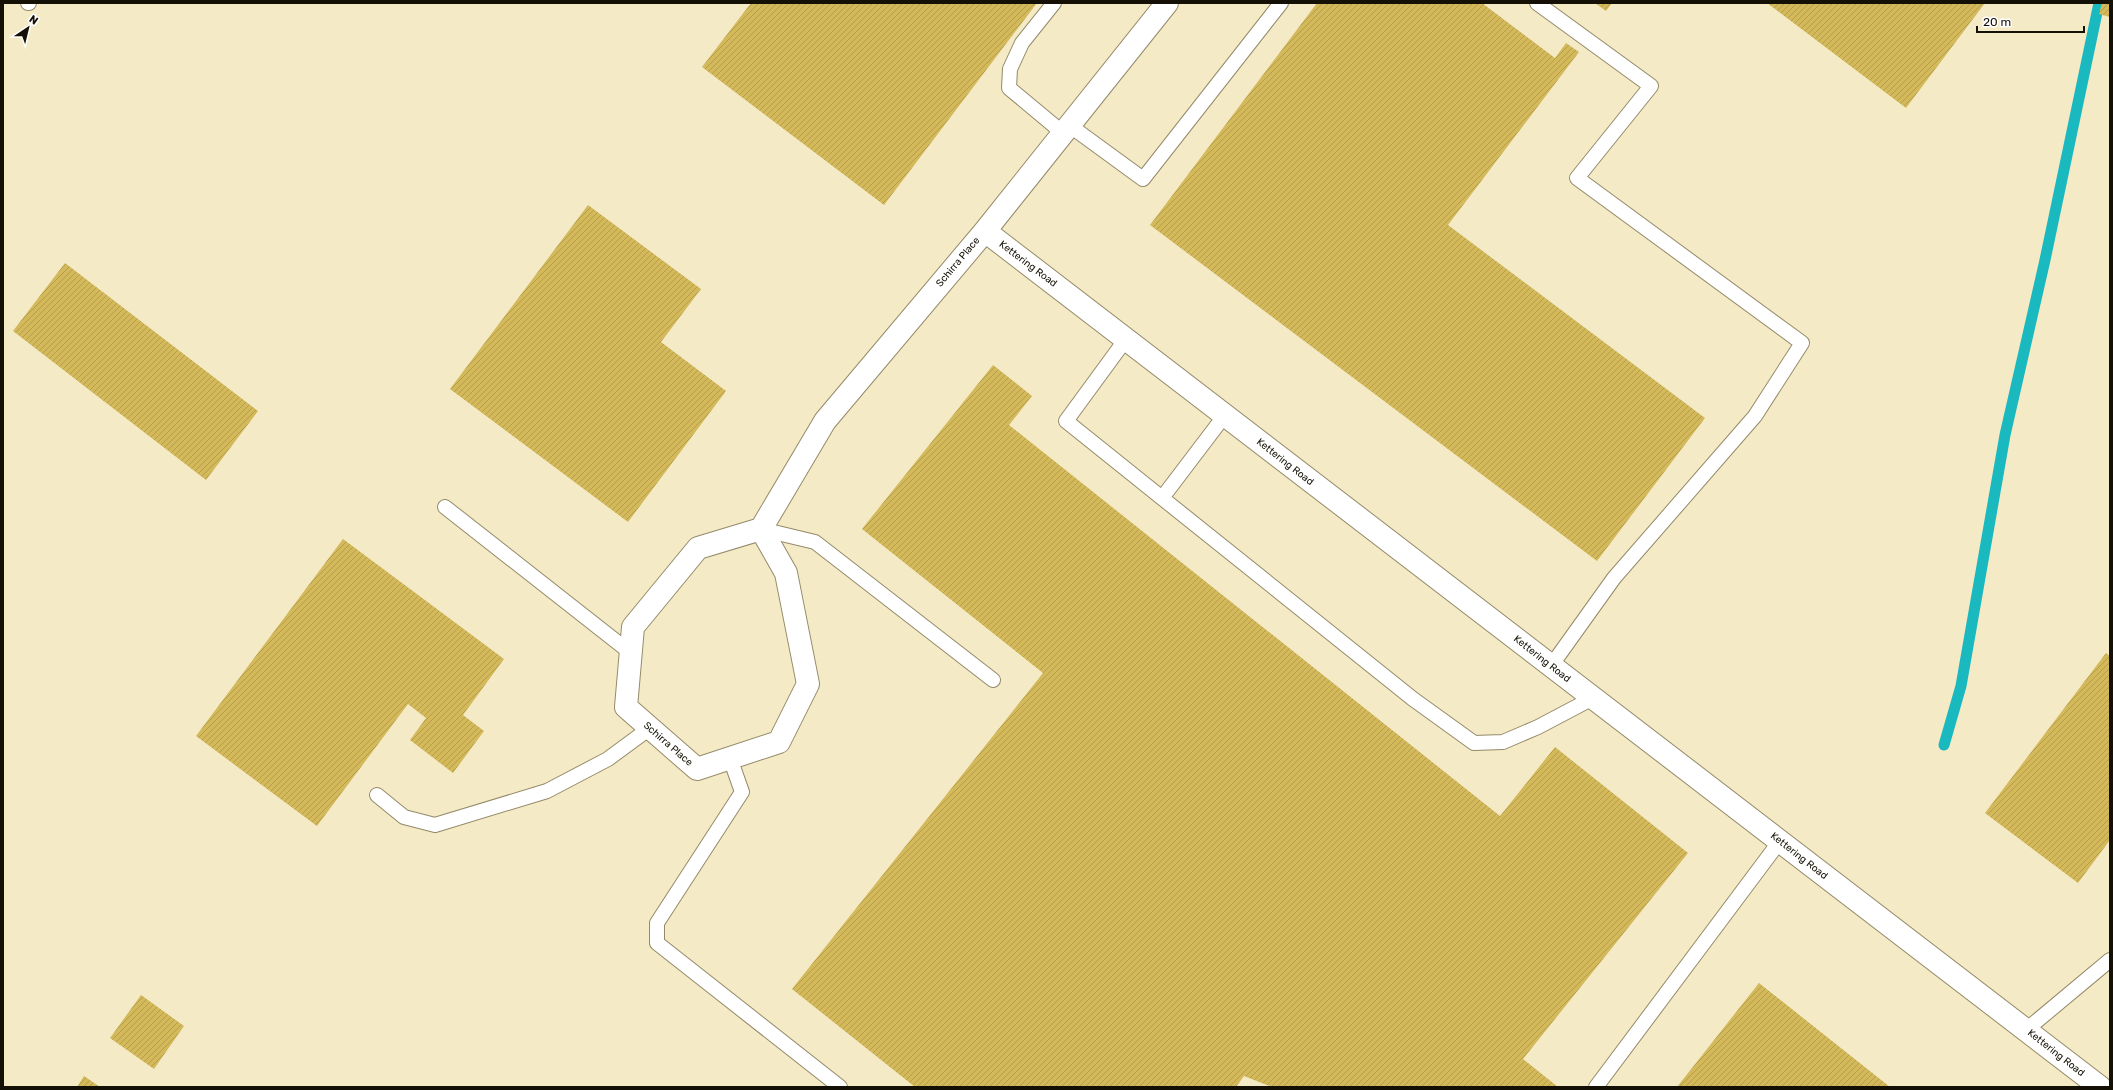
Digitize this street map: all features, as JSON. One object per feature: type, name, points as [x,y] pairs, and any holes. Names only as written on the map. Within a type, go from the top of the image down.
[{"type":"street","name":"Schirra Place","points":[[761,529],[786,573],[808,684],[779,742],[697,769],[626,707],[633,627],[698,548],[761,529],[825,421],[985,231],[1167,3]]},
{"type":"street","name":"Kettering Road","points":[[985,231],[2026,1030],[2088,1084]]},
{"type":"lane","points":[[1054,3],[1022,43],[1010,69],[1009,88],[1066,129],[1143,179],[1281,3]]},
{"type":"lane","points":[[1537,3],[1651,86],[1577,178],[1802,343],[1755,416],[1614,578],[1551,666]]},
{"type":"lane","points":[[1126,339],[1066,421],[1414,700],[1474,743],[1503,742],[1538,727],[1593,698]]},
{"type":"lane","points":[[1162,498],[1225,415]]},
{"type":"lane","points":[[445,507],[631,653]]},
{"type":"lane","points":[[761,529],[815,542],[993,680]]},
{"type":"lane","points":[[377,795],[404,817],[435,825],[547,791],[608,759],[650,728]]},
{"type":"lane","points":[[730,758],[742,792],[657,923],[657,943],[840,1087]]},
{"type":"lane","points":[[1596,1087],[1780,841]]},
{"type":"lane","points":[[2026,1030],[2110,960]]},
{"type":"building","points":[[751,3],[1037,3],[884,205],[702,67]]},
{"type":"building","points":[[1317,3],[1482,3],[1555,58],[1566,43],[1579,52],[1448,225],[1705,418],[1597,561],[1150,225]]},
{"type":"building","points":[[1595,3],[1612,3],[1606,11]]},
{"type":"building","points":[[1767,3],[1985,3],[1906,108]]},
{"type":"building","points":[[2102,3],[2110,3],[2110,17],[2099,14]]},
{"type":"building","points":[[588,205],[701,289],[661,342],[726,391],[628,522],[450,389]]},
{"type":"building","points":[[65,263],[258,411],[206,480],[13,331]]},
{"type":"building","points":[[993,365],[1032,396],[1009,425],[1500,816],[1555,747],[1688,853],[1523,1059],[1558,1087],[1272,1087],[1244,1076],[1236,1087],[915,1087],[792,989],[1043,673],[862,529]]},
{"type":"building","points":[[343,539],[504,659],[463,715],[484,731],[453,773],[410,740],[426,718],[408,704],[317,826],[196,736]]},
{"type":"building","points":[[2106,653],[2110,656],[2110,840],[2078,883],[1985,813]]},
{"type":"building","points":[[1759,983],[1890,1087],[1677,1087]]},
{"type":"building","points":[[141,995],[184,1026],[154,1069],[110,1038]]},
{"type":"building","points":[[84,1076],[100,1087],[77,1087]]},
{"type":"waterway","points":[[1944,745],[1961,686],[2005,435],[2045,260],[2099,3]]}]
